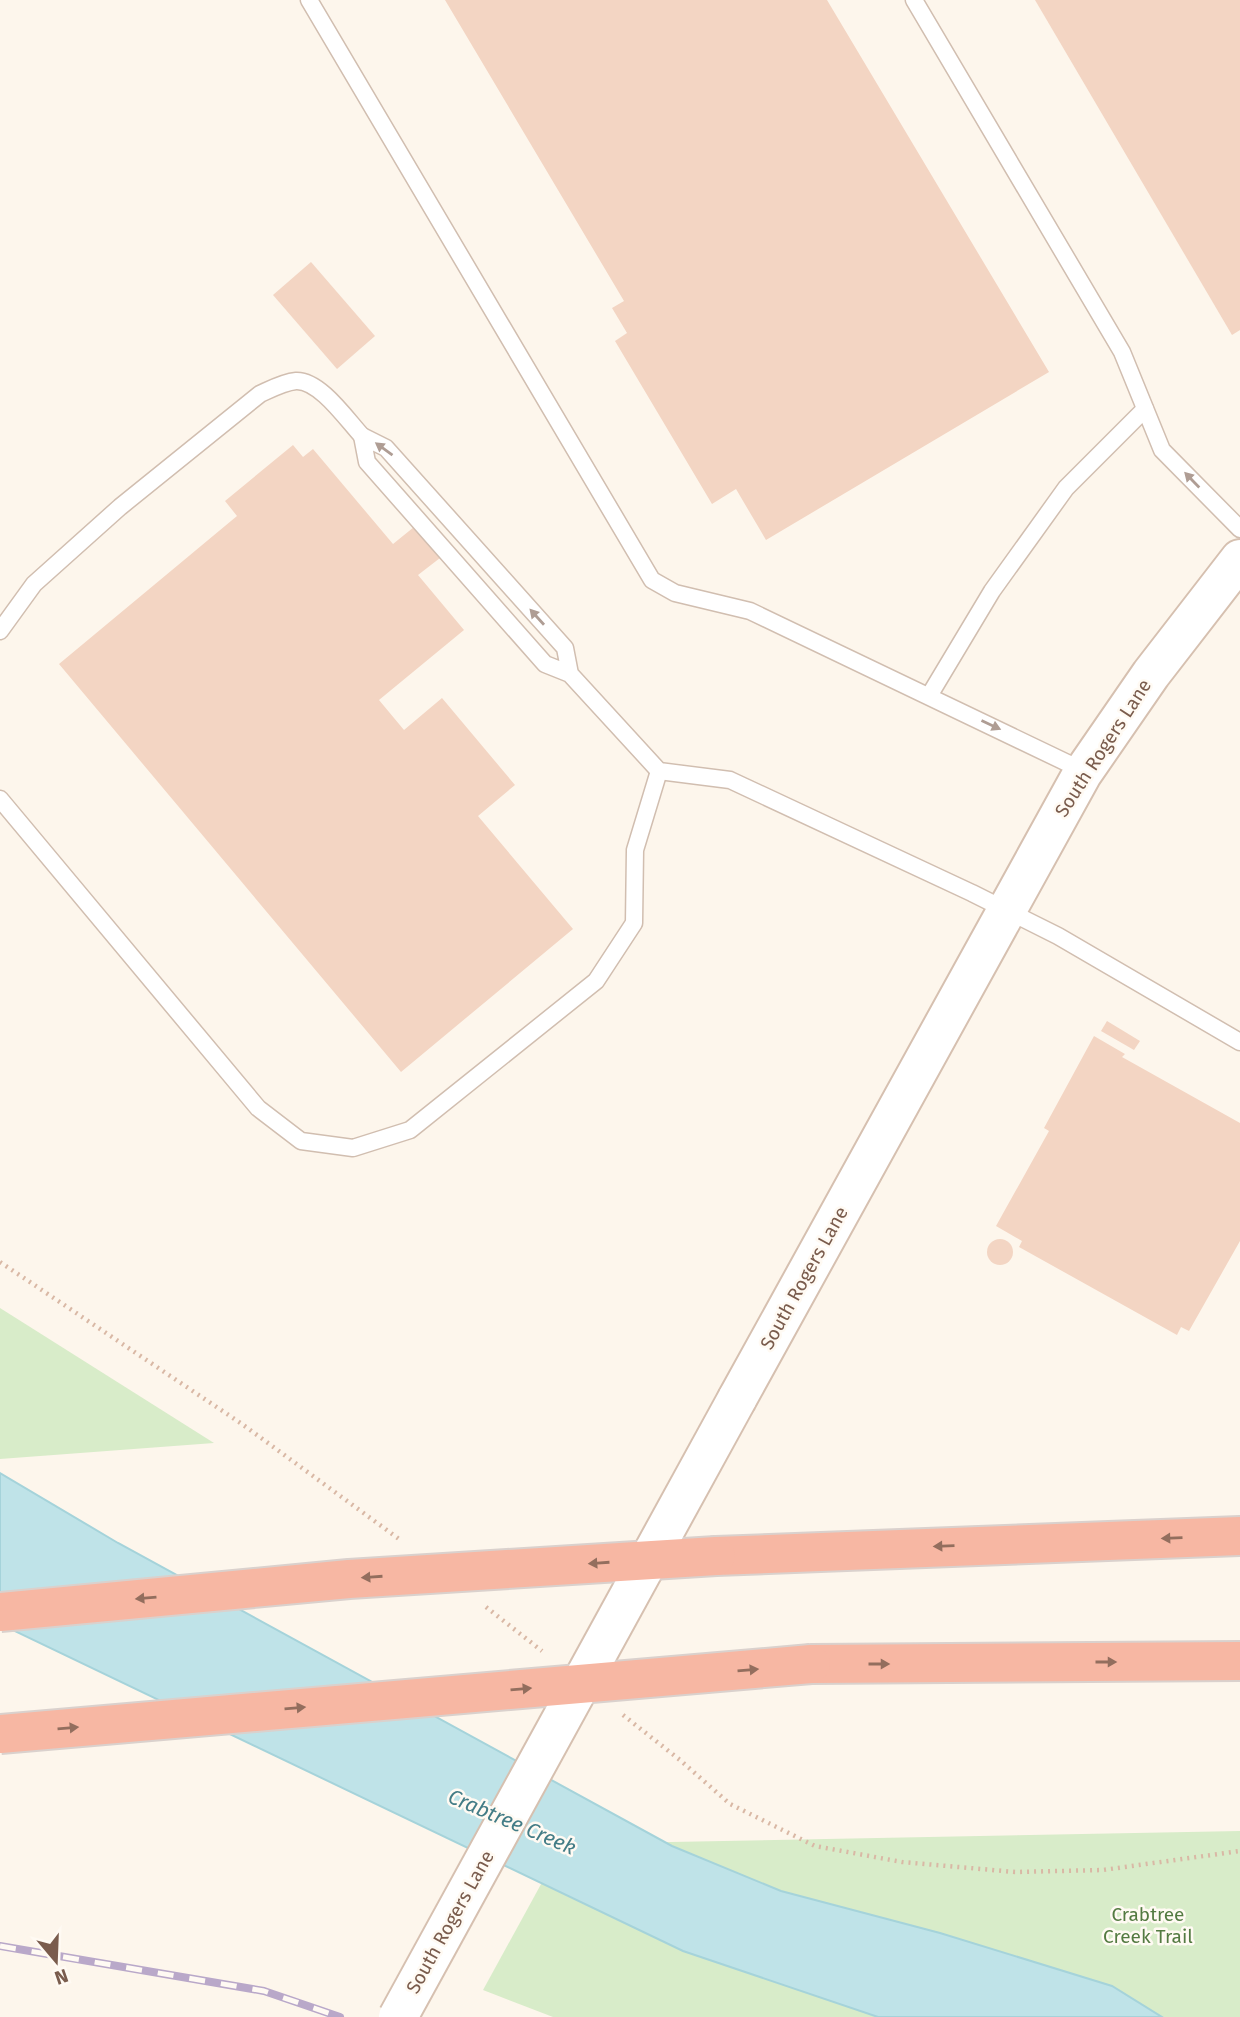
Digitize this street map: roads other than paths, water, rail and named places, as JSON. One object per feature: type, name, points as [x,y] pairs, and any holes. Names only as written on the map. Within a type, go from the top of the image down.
[{"type":"highway","points":[[0,1612],[349,1579],[716,1556],[1240,1536]]},
{"type":"highway","points":[[0,1734],[811,1664],[1240,1661]]},
{"type":"street","name":"South Rogers Lane","points":[[398,2017],[1084,771],[1151,674],[1240,559]]},
{"type":"lane","points":[[309,0],[652,580],[675,593],[750,611],[1084,771]]},
{"type":"lane","points":[[914,0],[1122,352],[1162,450],[1240,528]]},
{"type":"lane","points":[[0,631],[34,584],[120,507],[260,394],[282,384],[299,381],[323,392],[362,436],[386,448],[565,648],[570,674]]},
{"type":"lane","points":[[929,696],[992,591],[1066,488],[1145,409]]},
{"type":"lane","points":[[362,436],[367,463],[417,521],[545,664],[570,674],[659,771],[730,780],[1058,936],[1240,1042]]},
{"type":"lane","points":[[0,800],[258,1108],[301,1141],[353,1148],[410,1130],[596,981],[634,923],[635,850],[659,771]]},
{"type":"water","name":"Crabtree Creek","points":[[0,1473],[118,1543],[672,1846],[781,1891],[940,1933],[1112,1986],[1162,2017],[878,2017],[683,1951],[0,1624]]},
{"type":"railway","points":[[0,1946],[264,1991],[340,2017]]},
{"type":"park label","name":"Crabtree Creek Trail","points":[[1148,1925]]}]
